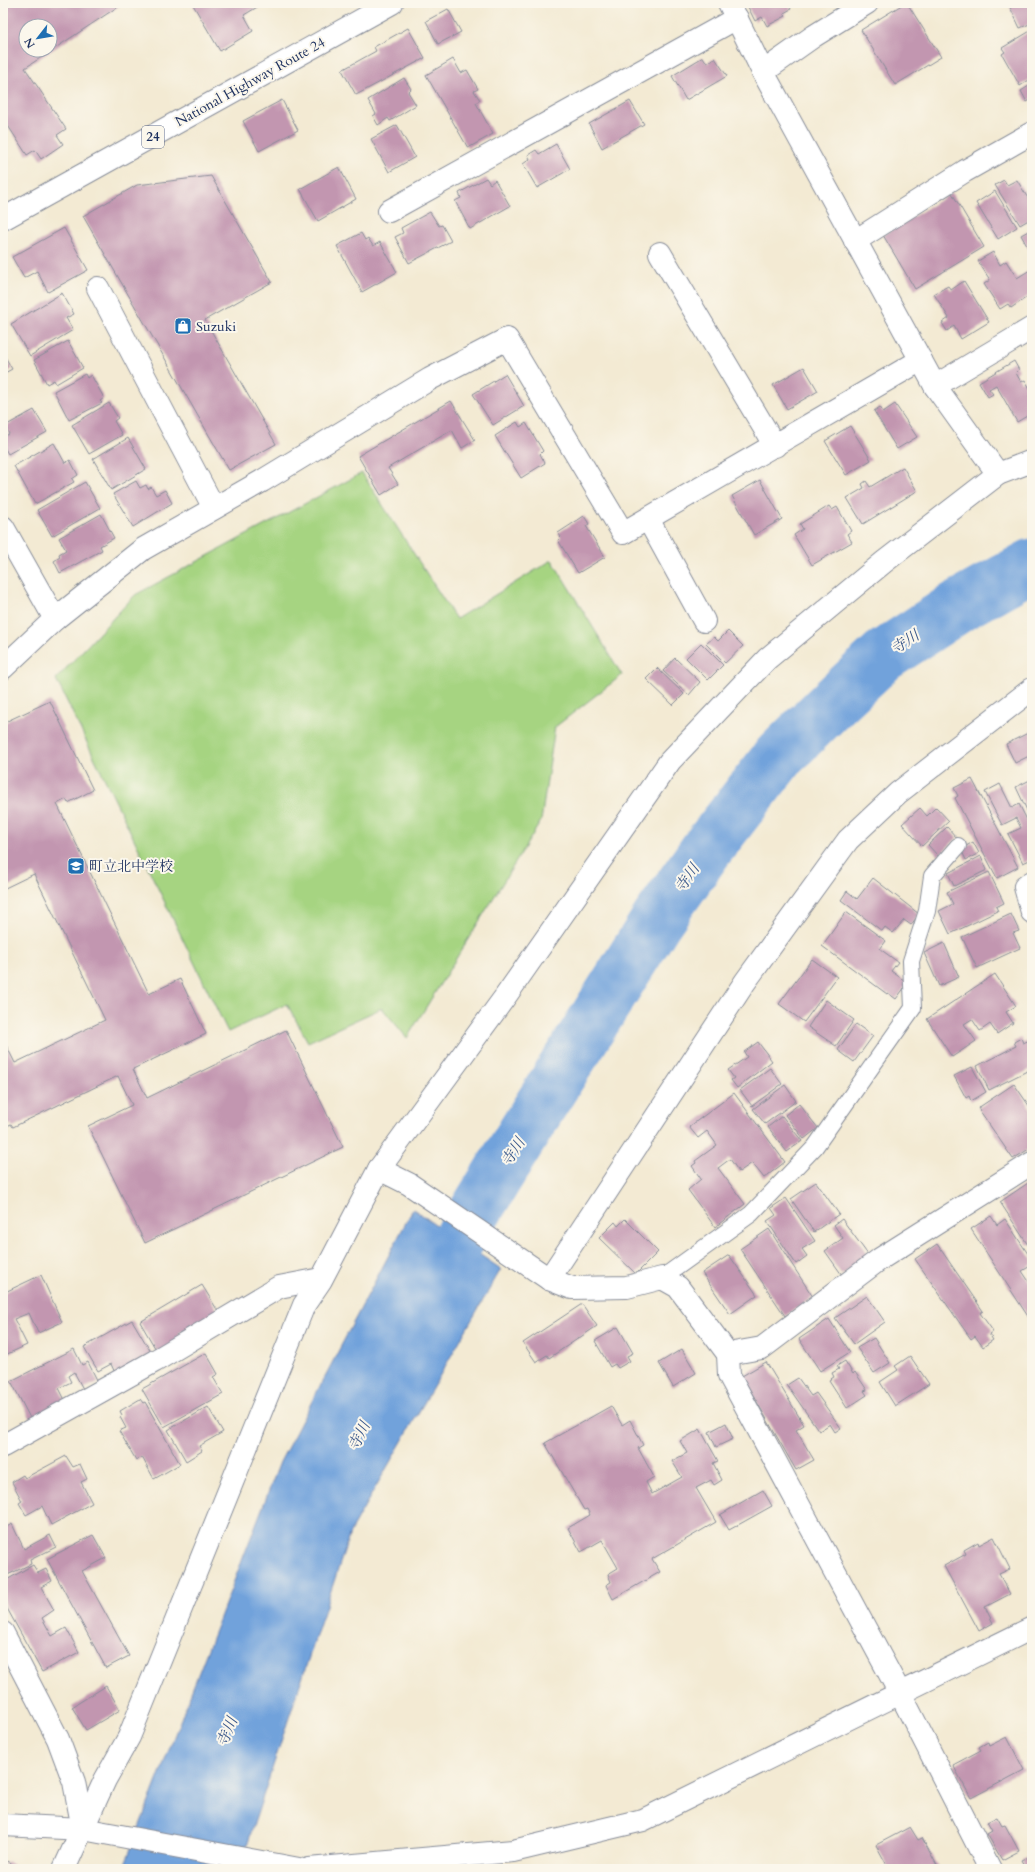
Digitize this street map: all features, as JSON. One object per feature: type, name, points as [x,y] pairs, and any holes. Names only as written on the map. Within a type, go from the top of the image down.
[{"type":"main road","name":"National Highway Route 24","points":[[3,219],[392,3]]},
{"type":"main road","points":[[763,72],[814,36],[867,3]]},
{"type":"main road","points":[[389,211],[733,10],[763,72],[934,386],[998,474]]},
{"type":"main road","points":[[855,241],[965,171],[1032,133]]},
{"type":"main road","points":[[660,253],[775,446]]},
{"type":"main road","points":[[98,288],[214,508]]},
{"type":"main road","points":[[934,386],[1032,328]]},
{"type":"main road","points":[[3,668],[55,619],[143,549],[430,379],[507,339],[623,533],[921,360]]},
{"type":"main road","points":[[64,1869],[91,1831],[105,1780],[129,1737],[304,1306],[321,1279],[379,1169],[506,997],[670,761],[767,658],[884,562],[998,474],[1032,461]]},
{"type":"main road","points":[[648,519],[704,621]]},
{"type":"main road","points":[[3,527],[55,619]]},
{"type":"main road","points":[[549,1279],[745,982],[848,840],[898,793],[1032,690]]},
{"type":"main road","points":[[1032,882],[1026,887],[1032,912]]},
{"type":"main road","points":[[728,1354],[762,1348],[880,1259],[1032,1163]]},
{"type":"main road","points":[[379,1169],[408,1184],[549,1279],[572,1288],[627,1287],[662,1278],[678,1287],[728,1354],[729,1375],[900,1693],[990,1869]]},
{"type":"main road","points":[[3,1446],[155,1362],[279,1287],[321,1279]]},
{"type":"main road","points":[[309,1869],[513,1851],[643,1820],[1032,1628]]},
{"type":"main road","points":[[3,1633],[58,1739],[91,1831]]},
{"type":"main road","points":[[3,1825],[91,1831],[299,1869]]},
{"type":"lane","points":[[662,1278],[751,1214],[810,1153],[913,1008],[911,961],[927,911],[932,876],[958,846]]},
{"type":"green space","points":[[362,473],[456,619],[552,560],[622,675],[555,727],[541,821],[407,1038],[382,1008],[308,1042],[287,1004],[228,1032],[56,679],[135,595]]},
{"type":"water","points":[[413,1209],[501,1269],[351,1530],[239,1869],[123,1869],[280,1462]]},
{"type":"building","points":[[3,3],[122,4],[58,46],[58,18],[18,18],[18,58],[40,58],[25,68],[66,129],[57,135],[63,144],[41,159],[35,150],[27,155],[3,118]]},
{"type":"building","points":[[192,3],[264,3],[244,15],[253,31],[220,51]]},
{"type":"building","points":[[746,3],[788,3],[791,9],[784,13],[786,16],[767,26],[762,17],[755,21]]},
{"type":"building","points":[[907,3],[941,57],[895,85],[861,30]]},
{"type":"building","points":[[1008,3],[1032,3],[1032,23],[1020,28]]},
{"type":"building","points":[[448,9],[461,32],[438,44],[426,21]]},
{"type":"building","points":[[408,28],[425,58],[356,95],[342,70],[376,51],[374,47]]},
{"type":"building","points":[[1032,30],[1032,78],[1020,86],[1002,54],[1005,52],[1002,48]]},
{"type":"building","points":[[703,57],[707,63],[715,58],[727,76],[686,100],[672,76]]},
{"type":"building","points":[[453,59],[461,73],[467,70],[478,89],[474,91],[480,100],[476,103],[493,134],[468,148],[426,75]]},
{"type":"building","points":[[404,78],[411,89],[408,92],[416,105],[390,121],[388,118],[378,125],[373,116],[376,114],[368,100]]},
{"type":"building","points":[[1032,84],[1032,99],[1027,102],[1021,91]]},
{"type":"building","points":[[282,100],[298,130],[259,151],[243,121]]},
{"type":"building","points":[[630,101],[644,124],[602,148],[589,124]]},
{"type":"building","points":[[397,125],[415,157],[389,172],[371,139]]},
{"type":"building","points":[[556,144],[570,169],[537,188],[523,164],[530,159],[528,155],[536,150],[539,154]]},
{"type":"building","points":[[339,167],[356,199],[318,221],[300,189]]},
{"type":"building","points":[[211,176],[272,282],[205,320],[276,444],[229,470],[83,216],[137,185]]},
{"type":"building","points":[[486,178],[490,184],[495,180],[510,206],[470,229],[455,201],[461,198],[459,193]]},
{"type":"building","points":[[1004,180],[1007,185],[1017,180],[1032,205],[1032,218],[1020,225],[995,185]]},
{"type":"building","points":[[995,191],[1017,227],[998,239],[976,203]]},
{"type":"building","points":[[952,193],[984,247],[915,289],[883,235]]},
{"type":"building","points":[[430,212],[439,226],[442,225],[451,241],[409,263],[395,237],[403,233],[401,228]]},
{"type":"building","points":[[64,228],[88,270],[48,292],[37,271],[24,278],[12,257]]},
{"type":"building","points":[[1032,229],[1032,255],[1021,235]]},
{"type":"building","points":[[361,233],[365,240],[368,238],[373,246],[380,242],[397,272],[362,292],[337,246]]},
{"type":"building","points":[[993,252],[1000,265],[1006,261],[1017,278],[1030,270],[1032,273],[1032,298],[1030,295],[1011,308],[1008,304],[1000,309],[984,284],[990,280],[978,261]]},
{"type":"building","points":[[964,281],[989,322],[961,339],[954,326],[947,331],[942,323],[949,318],[934,294],[948,286],[951,290]]},
{"type":"building","points":[[62,293],[74,314],[66,318],[73,330],[30,356],[11,324]]},
{"type":"building","points":[[68,341],[83,368],[56,384],[54,380],[47,384],[34,360]]},
{"type":"building","points":[[3,353],[12,369],[3,374]]},
{"type":"building","points":[[1014,361],[1019,370],[1016,373],[1021,382],[1025,380],[1032,392],[1029,396],[1032,400],[1032,413],[1017,422],[996,385],[989,389],[993,394],[988,397],[979,382]]},
{"type":"building","points":[[804,367],[818,391],[787,409],[773,385]]},
{"type":"building","points":[[85,374],[87,378],[91,375],[104,398],[100,401],[102,403],[69,420],[54,391]]},
{"type":"building","points":[[505,374],[524,406],[493,425],[473,394]]},
{"type":"building","points":[[451,401],[475,440],[462,448],[452,430],[388,468],[398,484],[381,495],[358,456]]},
{"type":"building","points":[[109,403],[118,418],[114,421],[122,435],[89,454],[72,425]]},
{"type":"building","points":[[895,404],[917,437],[897,449],[874,411],[880,407],[883,412]]},
{"type":"building","points":[[34,410],[47,432],[8,454],[3,445],[3,437],[9,434],[5,426]]},
{"type":"building","points":[[517,422],[520,427],[526,423],[543,451],[540,454],[545,463],[521,478],[495,436]]},
{"type":"building","points":[[850,426],[871,460],[846,475],[825,441]]},
{"type":"building","points":[[128,438],[146,469],[111,490],[93,459]]},
{"type":"building","points":[[54,443],[65,463],[70,460],[78,475],[72,479],[74,482],[35,504],[14,466]]},
{"type":"building","points":[[903,467],[917,491],[863,524],[847,498],[864,488],[862,484],[866,481],[870,487]]},
{"type":"building","points":[[760,480],[782,519],[754,535],[732,496]]},
{"type":"building","points":[[136,481],[140,488],[146,485],[148,489],[151,487],[156,495],[165,490],[172,503],[133,527],[113,494]]},
{"type":"building","points":[[85,482],[100,508],[52,536],[37,510]]},
{"type":"building","points":[[829,506],[832,510],[837,507],[851,531],[847,534],[852,542],[812,565],[794,535],[803,529],[800,524]]},
{"type":"building","points":[[101,514],[114,538],[100,546],[102,550],[60,573],[54,561],[60,557],[59,554],[66,550],[59,538]]},
{"type":"building","points":[[584,516],[589,524],[586,526],[605,557],[578,573],[558,540],[561,537],[558,533]]},
{"type":"building","points":[[728,631],[743,646],[725,663],[706,644],[714,637],[718,641]]},
{"type":"building","points":[[701,643],[723,665],[708,680],[686,658]]},
{"type":"building","points":[[675,658],[700,682],[689,695],[663,671]]},
{"type":"building","points":[[657,668],[684,694],[673,705],[646,679]]},
{"type":"building","points":[[50,701],[93,790],[68,803],[66,799],[57,804],[149,994],[180,979],[206,1034],[133,1069],[147,1098],[286,1030],[343,1147],[145,1243],[88,1126],[132,1105],[118,1076],[13,1127],[11,1124],[3,1128],[3,1039],[15,1063],[105,1020],[34,874],[3,889],[3,723]]},
{"type":"building","points":[[1032,731],[1032,764],[1029,756],[1015,763],[1006,744]]},
{"type":"building","points":[[972,779],[1018,867],[997,878],[955,798],[958,796],[954,788]]},
{"type":"building","points":[[1032,779],[1032,821],[1016,787]]},
{"type":"building","points":[[1000,784],[1012,808],[1019,804],[1032,830],[1032,859],[1023,863],[1008,834],[1021,828],[1016,818],[1002,825],[985,792]]},
{"type":"building","points":[[936,807],[949,821],[922,846],[902,824],[920,808],[927,816]]},
{"type":"building","points":[[947,827],[957,838],[938,856],[928,845]]},
{"type":"building","points":[[973,842],[979,853],[966,860],[961,849]]},
{"type":"building","points":[[981,856],[987,870],[954,886],[948,873]]},
{"type":"building","points":[[989,872],[1004,903],[996,907],[998,911],[950,934],[939,911],[953,904],[947,892]]},
{"type":"building","points":[[873,878],[919,914],[911,925],[904,920],[893,933],[885,927],[882,931],[841,900],[847,891],[857,899]]},
{"type":"building","points":[[846,912],[886,941],[880,949],[898,962],[891,971],[908,983],[896,999],[822,946]]},
{"type":"building","points":[[1011,914],[1019,931],[1013,933],[1020,948],[977,968],[962,937]]},
{"type":"building","points":[[944,943],[959,977],[939,986],[924,953]]},
{"type":"building","points":[[812,959],[837,977],[804,1022],[779,1004]]},
{"type":"building","points":[[995,974],[1016,1006],[1006,1012],[1013,1023],[997,1034],[990,1024],[980,1031],[972,1019],[964,1024],[976,1041],[952,1057],[927,1019]]},
{"type":"building","points":[[826,1000],[854,1020],[836,1046],[808,1027]]},
{"type":"building","points":[[856,1024],[873,1036],[854,1062],[838,1050]]},
{"type":"building","points":[[1021,1038],[1023,1043],[1032,1039],[1032,1063],[1029,1065],[1031,1069],[989,1090],[977,1066],[1016,1046],[1014,1042]]},
{"type":"building","points":[[758,1042],[772,1061],[737,1088],[731,1080],[734,1078],[728,1070],[747,1057],[744,1052]]},
{"type":"building","points":[[972,1067],[986,1092],[971,1101],[969,1096],[966,1098],[954,1076]]},
{"type":"building","points":[[770,1068],[782,1084],[752,1106],[740,1090]]},
{"type":"building","points":[[1014,1084],[1032,1110],[1032,1147],[1013,1159],[978,1108]]},
{"type":"building","points":[[785,1085],[796,1101],[765,1124],[753,1109]]},
{"type":"building","points":[[734,1093],[785,1162],[764,1178],[752,1163],[739,1172],[730,1159],[718,1168],[745,1204],[715,1227],[688,1190],[701,1179],[692,1166],[696,1163],[695,1161],[717,1145],[707,1131],[698,1138],[689,1127]]},
{"type":"building","points":[[799,1104],[818,1128],[804,1139],[785,1115]]},
{"type":"building","points":[[782,1116],[802,1141],[787,1152],[768,1127]]},
{"type":"building","points":[[816,1182],[839,1214],[814,1232],[791,1199]]},
{"type":"building","points":[[1028,1183],[1032,1188],[1032,1243],[1028,1245],[1000,1202]]},
{"type":"building","points":[[786,1198],[815,1241],[802,1249],[807,1256],[796,1264],[767,1221],[776,1215],[771,1208]]},
{"type":"building","points":[[991,1216],[997,1225],[1005,1219],[1032,1260],[1032,1265],[1022,1271],[1032,1286],[1031,1321],[971,1229]]},
{"type":"building","points":[[625,1219],[658,1252],[636,1274],[599,1238],[615,1222],[618,1226]]},
{"type":"building","points":[[842,1219],[869,1256],[842,1275],[825,1251],[843,1238],[834,1225]]},
{"type":"building","points":[[769,1229],[813,1297],[785,1316],[740,1249]]},
{"type":"building","points":[[937,1244],[983,1311],[980,1313],[993,1331],[989,1334],[993,1340],[983,1347],[975,1336],[971,1339],[915,1259]]},
{"type":"building","points":[[729,1255],[757,1295],[730,1314],[702,1273]]},
{"type":"building","points":[[41,1275],[62,1322],[38,1333],[29,1313],[14,1319],[27,1345],[3,1356],[3,1293]]},
{"type":"building","points":[[202,1285],[221,1316],[197,1331],[193,1325],[179,1333],[182,1338],[158,1353],[140,1322]]},
{"type":"building","points":[[867,1296],[885,1322],[854,1344],[835,1318]]},
{"type":"building","points":[[582,1304],[597,1326],[549,1358],[547,1355],[536,1362],[523,1343]]},
{"type":"building","points":[[829,1319],[850,1352],[820,1371],[799,1339]]},
{"type":"building","points":[[132,1320],[152,1354],[116,1375],[111,1364],[98,1371],[84,1347]]},
{"type":"building","points":[[618,1327],[633,1353],[627,1356],[630,1361],[618,1368],[615,1364],[610,1367],[595,1341]]},
{"type":"building","points":[[874,1338],[890,1363],[874,1373],[857,1348]]},
{"type":"building","points":[[74,1349],[82,1365],[88,1362],[98,1382],[83,1389],[74,1372],[68,1376],[71,1382],[59,1388],[67,1404],[32,1422],[11,1381]]},
{"type":"building","points":[[682,1349],[696,1373],[673,1387],[659,1363]]},
{"type":"building","points":[[206,1353],[218,1374],[213,1377],[223,1394],[164,1427],[142,1389]]},
{"type":"building","points":[[910,1356],[929,1384],[895,1406],[880,1382],[898,1370],[895,1366]]},
{"type":"building","points":[[845,1361],[853,1374],[855,1372],[867,1390],[864,1391],[867,1395],[847,1408],[829,1380],[834,1377],[832,1373],[839,1369],[837,1366]]},
{"type":"building","points":[[766,1362],[804,1425],[796,1430],[814,1460],[796,1470],[742,1376]]},
{"type":"building","points":[[798,1378],[811,1396],[816,1393],[841,1428],[835,1432],[830,1424],[819,1431],[787,1385]]},
{"type":"building","points":[[140,1399],[143,1403],[145,1402],[180,1464],[154,1479],[142,1457],[136,1460],[119,1431],[126,1428],[120,1417],[122,1415],[120,1411]]},
{"type":"building","points":[[611,1406],[622,1425],[630,1420],[643,1445],[638,1448],[654,1477],[646,1482],[652,1494],[682,1477],[672,1461],[687,1453],[680,1441],[700,1429],[718,1461],[713,1463],[722,1480],[714,1485],[711,1480],[696,1488],[716,1522],[652,1559],[660,1572],[613,1599],[606,1585],[611,1582],[608,1574],[618,1568],[602,1540],[581,1552],[568,1528],[590,1515],[587,1509],[584,1510],[545,1443]]},
{"type":"building","points":[[208,1407],[223,1432],[199,1446],[202,1451],[186,1461],[168,1430]]},
{"type":"building","points":[[726,1423],[733,1439],[716,1447],[709,1432]]},
{"type":"building","points":[[66,1456],[73,1467],[80,1464],[87,1479],[81,1482],[92,1503],[51,1525],[42,1506],[26,1515],[19,1503],[22,1501],[12,1482],[23,1475],[25,1478]]},
{"type":"building","points":[[763,1490],[772,1506],[729,1530],[720,1515]]},
{"type":"building","points":[[12,1524],[24,1549],[50,1535],[56,1547],[30,1560],[31,1564],[3,1577],[3,1529]]},
{"type":"building","points":[[93,1535],[106,1558],[82,1571],[129,1656],[106,1668],[47,1559]]},
{"type":"building","points":[[994,1537],[1010,1569],[999,1574],[1010,1594],[985,1607],[993,1623],[979,1631],[944,1566],[966,1554],[964,1550],[978,1542],[979,1545]]},
{"type":"building","points":[[33,1565],[38,1573],[46,1569],[52,1581],[41,1587],[54,1610],[42,1618],[52,1636],[66,1628],[79,1652],[42,1672],[3,1601],[3,1582]]},
{"type":"building","points":[[106,1686],[120,1710],[86,1730],[72,1707]]},
{"type":"building","points":[[1007,1737],[1024,1770],[971,1798],[953,1765],[981,1750],[979,1747],[988,1742],[989,1746]]},
{"type":"building","points":[[997,1817],[1002,1826],[1005,1825],[1019,1851],[1002,1860],[987,1834],[992,1831],[987,1822]]},
{"type":"building","points":[[910,1827],[918,1840],[922,1838],[939,1869],[889,1869],[876,1845]]},
{"type":"building","points":[[1032,1855],[1032,1869],[1026,1869],[1021,1860]]},
{"type":"building","points":[[7,1861],[18,1869],[3,1869]]},
{"type":"waterway","name":"寺川","points":[[422,1305],[436,1276],[532,1119],[657,920],[706,850],[779,756],[883,656],[959,606],[1032,565]]},
{"type":"place","name":"Suzuki","points":[[183,326]]},
{"type":"place","name":"町立北中学校","points":[[76,866]]}]
